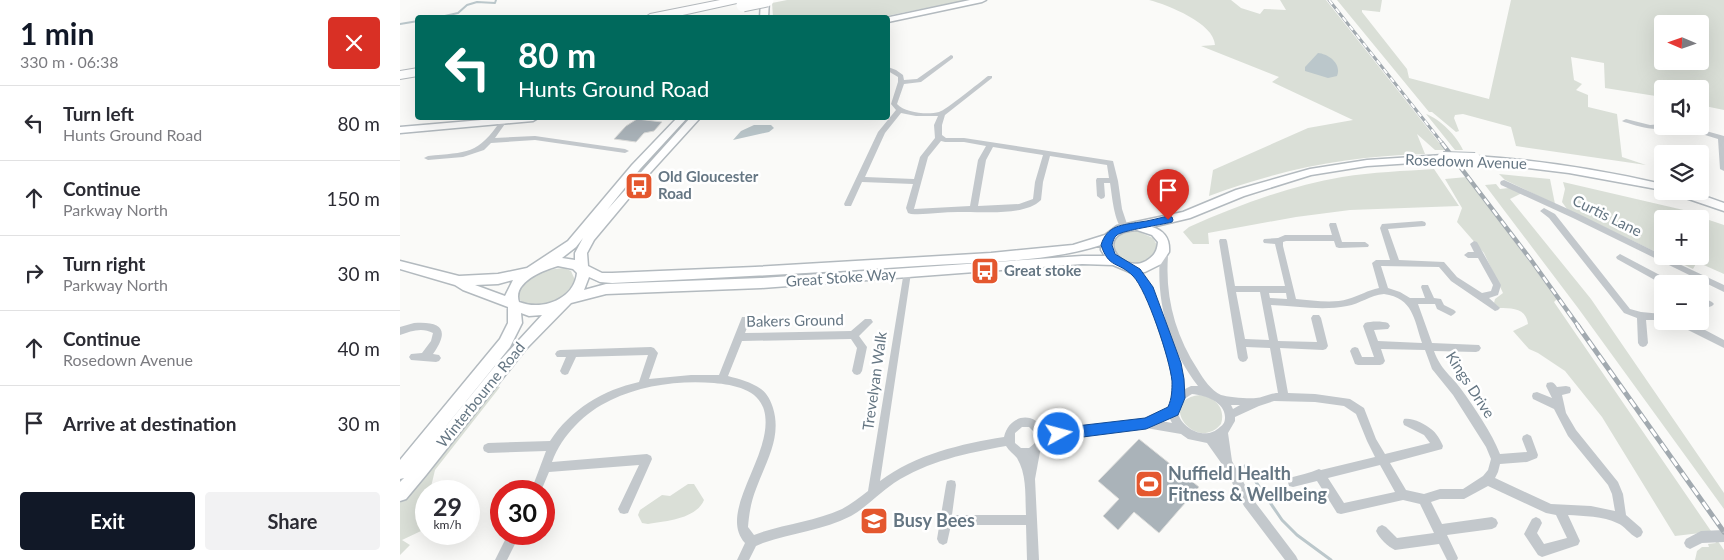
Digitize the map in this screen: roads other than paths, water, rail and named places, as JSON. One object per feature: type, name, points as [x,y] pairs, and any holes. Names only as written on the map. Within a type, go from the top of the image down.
[{"type":"highway","points":[[667,15],[740,2],[765,2]]},
{"type":"highway","points":[[691,15],[740,2]]},
{"type":"highway","points":[[400,69],[415,66]]},
{"type":"highway","points":[[400,75],[415,72]]},
{"type":"street","points":[[890,20],[982,0]]},
{"type":"street","points":[[759,15],[765,2]]},
{"type":"street","points":[[764,15],[765,2]]},
{"type":"street","points":[[901,82],[919,81],[951,57]]},
{"type":"street","points":[[890,70],[901,76],[894,104],[900,110],[942,114]]},
{"type":"street","points":[[990,77],[942,114],[938,125],[940,137],[924,157],[910,208],[911,211],[924,213],[1031,205],[1037,200],[1039,182],[1047,153]]},
{"type":"street","points":[[848,204],[882,132],[900,110]]},
{"type":"street","points":[[400,130],[513,120]]},
{"type":"street","points":[[513,304],[512,290],[517,283],[572,244],[636,167],[680,120]]},
{"type":"street","points":[[459,281],[467,287],[513,304],[526,311],[546,310],[567,300],[583,284],[585,276],[582,268],[581,253],[590,237],[646,171],[693,120]]},
{"type":"street","points":[[428,158],[470,153],[485,147],[491,141],[503,121]]},
{"type":"street","points":[[1626,121],[1654,127]]},
{"type":"street","points":[[1709,134],[1722,138],[1724,168]]},
{"type":"street","points":[[940,137],[945,140],[991,144],[1110,163],[1118,210],[1124,227]]},
{"type":"street","points":[[491,141],[535,138],[626,152]]},
{"type":"street","points":[[974,208],[982,160],[991,144]]},
{"type":"street","name":"Rosedown Avenue","points":[[1138,226],[1186,215],[1247,190],[1310,172],[1367,162],[1443,158],[1527,163],[1654,185]]},
{"type":"street","points":[[1101,196],[1101,177],[1114,181]]},
{"type":"street","points":[[860,179],[917,182]]},
{"type":"street","name":"Curtis Lane","points":[[1504,183],[1576,216],[1724,289]]},
{"type":"street","points":[[1709,196],[1724,199]]},
{"type":"street","points":[[1705,200],[1724,207]]},
{"type":"street","points":[[1544,211],[1552,216],[1627,311],[1641,316],[1654,317]]},
{"type":"street","name":"Rosedown Avenue","points":[[1162,238],[1172,226],[1186,215]]},
{"type":"street","points":[[1403,224],[1407,234]]},
{"type":"street","points":[[1394,262],[1384,228],[1388,225],[1422,224]]},
{"type":"street","points":[[1333,225],[1339,245],[1365,246]]},
{"type":"street","points":[[1181,429],[1175,420],[1173,411],[1178,398],[1178,379],[1148,287],[1136,272],[1114,261],[1107,250],[1108,238],[1114,231],[1124,227],[1138,226],[1152,230],[1162,238],[1165,249],[1161,285],[1165,307],[1186,361],[1194,376],[1208,391],[1223,400],[1257,402]]},
{"type":"street","name":"Great Stoke Way","points":[[582,268],[600,276],[617,278],[755,272],[991,257],[1055,251],[1074,249],[1108,238]]},
{"type":"street","points":[[1267,241],[1279,243],[1285,238],[1337,238]]},
{"type":"street","points":[[1223,241],[1243,358]]},
{"type":"street","points":[[1279,243],[1292,302]]},
{"type":"street","points":[[1474,244],[1498,289],[1495,293],[1482,296]]},
{"type":"street","points":[[1468,255],[1480,255]]},
{"type":"street","points":[[1127,266],[1145,268],[1156,264],[1164,256]]},
{"type":"street","points":[[1620,257],[1654,275]]},
{"type":"street","name":"Great Stoke Way","points":[[567,300],[590,292],[606,290],[761,283],[1082,260],[1114,261]]},
{"type":"street","points":[[400,265],[459,281],[498,279],[558,262],[576,264],[582,268]]},
{"type":"street","points":[[1384,291],[1375,264],[1379,262],[1443,265],[1455,279],[1482,296],[1495,308]]},
{"type":"street","name":"Trevelyan Walk","points":[[873,493],[906,273]]},
{"type":"street","points":[[1425,287],[1431,301]]},
{"type":"street","points":[[1231,288],[1290,290]]},
{"type":"street","points":[[1264,290],[1284,396]]},
{"type":"street","points":[[1266,301],[1348,303],[1374,292],[1384,291],[1398,294],[1408,300],[1438,301],[1440,307],[1451,312]]},
{"type":"street","name":"Winterbourne Road","points":[[400,494],[512,355],[541,323],[567,300]]},
{"type":"street","name":"Kings Drive","points":[[1408,300],[1414,306],[1436,366],[1456,392],[1491,445],[1496,459]]},
{"type":"street","name":"Winterbourne Road","points":[[400,472],[505,343],[515,323],[513,304]]},
{"type":"street","points":[[1641,316],[1643,344]]},
{"type":"street","points":[[1240,343],[1322,346],[1316,318]]},
{"type":"street","name":"Bakers Ground","points":[[722,379],[745,320]]},
{"type":"street","name":"Bakers Ground","points":[[738,337],[853,335],[868,322]]},
{"type":"street","points":[[400,331],[413,327],[429,326],[438,331],[436,342],[425,357]]},
{"type":"street","points":[[1355,350],[1358,361],[1380,361],[1368,326],[1385,326]]},
{"type":"street","points":[[1697,330],[1724,344]]},
{"type":"street","name":"Bakers Ground","points":[[853,335],[862,347],[857,372]]},
{"type":"street","points":[[1375,346],[1476,348]]},
{"type":"street","points":[[560,354],[651,351],[653,353],[643,384]]},
{"type":"street","points":[[565,371],[573,353]]},
{"type":"street","points":[[414,356],[436,358]]},
{"type":"street","points":[[541,480],[554,446],[566,429],[588,408],[616,393],[643,384],[683,380],[722,379],[742,383],[756,391],[766,402],[772,420],[770,441],[744,504],[743,530],[752,542]]},
{"type":"street","points":[[1566,390],[1553,389],[1557,395],[1556,404],[1567,425],[1600,468],[1612,480],[1617,490],[1621,518]]},
{"type":"street","points":[[1178,398],[1191,390],[1208,391]]},
{"type":"street","points":[[1230,415],[1257,402],[1284,396],[1346,402],[1360,412],[1372,441],[1403,495]]},
{"type":"street","points":[[1537,396],[1556,404]]},
{"type":"street","points":[[1146,423],[1181,429],[1199,438],[1209,438],[1223,432],[1230,421],[1230,415],[1223,400]]},
{"type":"street","points":[[1042,436],[1146,423],[1173,411]]},
{"type":"street","points":[[1293,482],[1438,446],[1428,432],[1408,422]]},
{"type":"street","points":[[1020,453],[1028,453],[1035,450],[1040,444],[1042,436],[1035,426],[1022,424],[1011,432],[1009,441],[1013,448],[1020,453],[1030,479]]},
{"type":"street","points":[[1223,432],[1228,464]]},
{"type":"street","points":[[1209,438],[1228,464],[1248,502],[1292,560]]},
{"type":"street","points":[[1319,474],[1341,509],[1403,495],[1424,499],[1440,494],[1464,494],[1487,480],[1493,472],[1496,459],[1526,458],[1534,455],[1527,439]]},
{"type":"street","points":[[743,560],[752,542],[766,536],[840,515],[856,507],[873,493],[917,464],[958,450],[1009,441]]},
{"type":"street","points":[[488,448],[554,446]]},
{"type":"street","points":[[1033,560],[1030,479],[1035,450]]},
{"type":"street","points":[[547,467],[646,459],[624,509]]},
{"type":"street","points":[[1487,480],[1550,509],[1591,511],[1621,518],[1636,532]]},
{"type":"street","points":[[943,539],[951,485]]},
{"type":"street","points":[[1424,499],[1452,558]]},
{"type":"street","points":[[1536,523],[1530,534],[1542,551],[1574,541],[1560,510]]},
{"type":"street","points":[[946,520],[1032,520]]},
{"type":"street","points":[[1382,531],[1395,544],[1492,523]]},
{"type":"street","points":[[1690,543],[1701,537],[1724,536]]},
{"type":"street","points":[[500,560],[508,545]]},
{"type":"waterway","points":[[449,15],[458,13],[467,5],[477,2],[495,3],[496,0]]},
{"type":"waterway","points":[[400,24],[415,22]]},
{"type":"waterway","points":[[1245,466],[1282,520],[1297,535],[1331,560]]},
{"type":"railway","points":[[1329,0],[1443,144]]},
{"type":"railway","points":[[1442,143],[1531,260],[1579,327]]},
{"type":"railway","points":[[1578,326],[1724,532]]},
{"type":"place","name":"Old Gloucester Road","points":[[639,186]]},
{"type":"place","name":"Great stoke","points":[[985,271]]},
{"type":"place","name":"Nuffield Health Fitness & Wellbeing","points":[[1149,484]]},
{"type":"place","name":"Busy Bees","points":[[874,521]]}]
